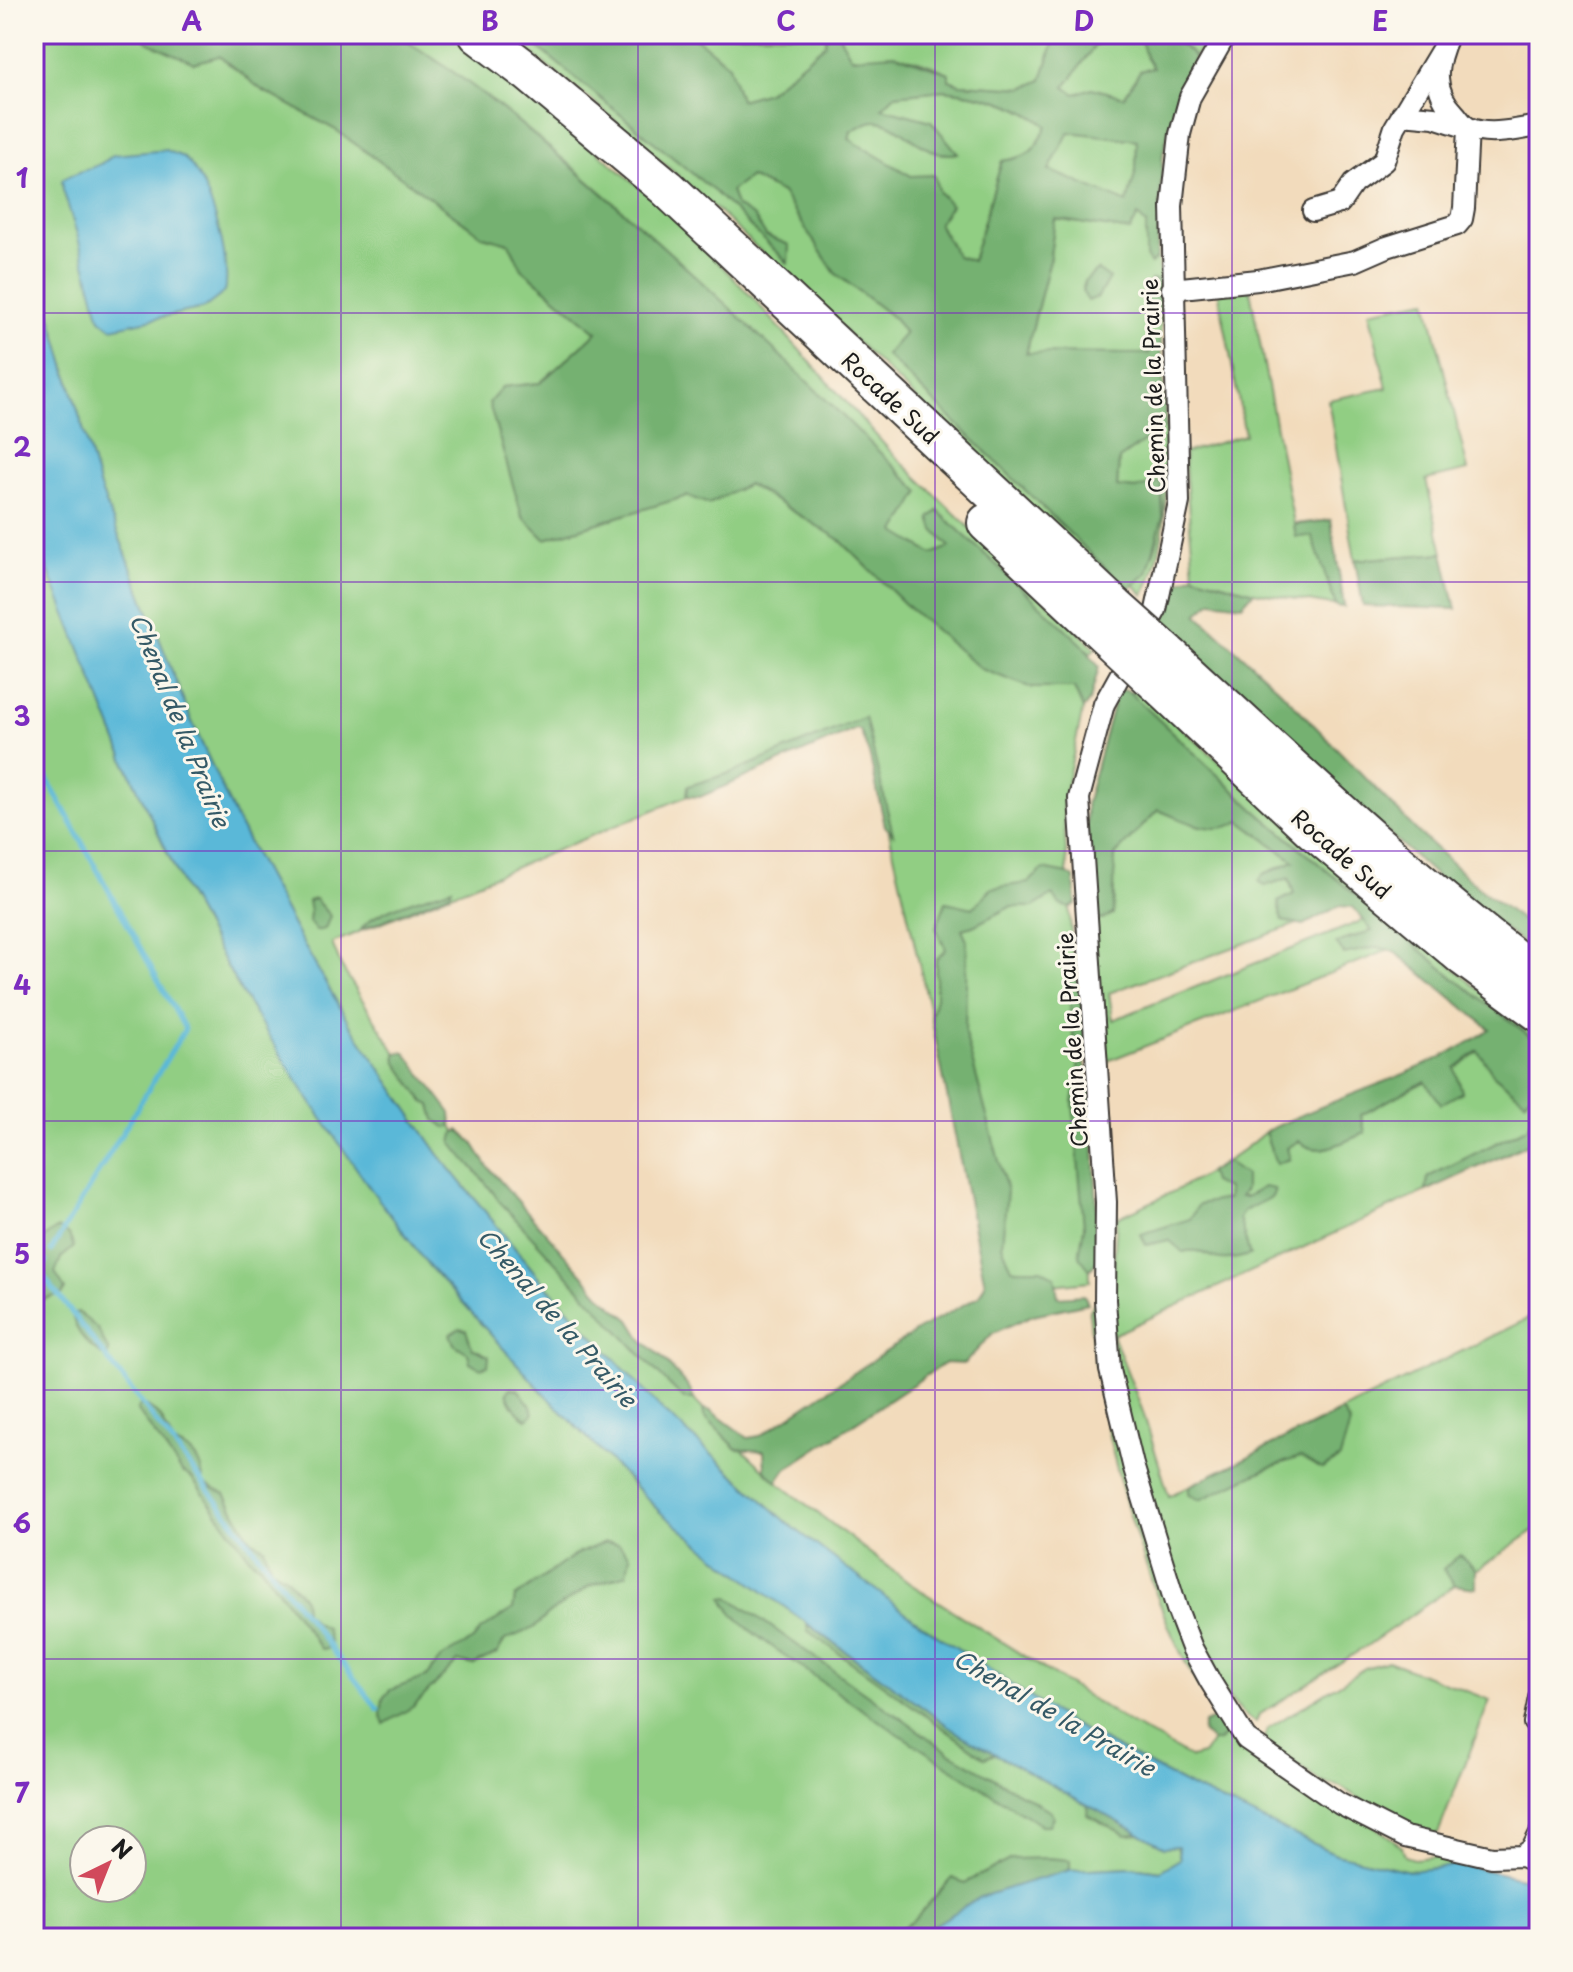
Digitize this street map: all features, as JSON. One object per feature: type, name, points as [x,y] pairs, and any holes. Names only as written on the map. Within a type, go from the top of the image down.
[{"type":"highway","name":"Rocade Sud","points":[[478,34],[667,188],[1163,669],[1318,792],[1468,923],[1539,977]]},
{"type":"highway","name":"Rocade Sud","points":[[1163,669],[1312,829],[1464,957],[1539,1012]]},
{"type":"street","name":"Chemin de la Prairie","points":[[1226,34],[1190,97],[1180,134],[1172,206],[1179,502],[1156,610],[1104,704],[1079,798],[1106,1202],[1107,1338],[1120,1414],[1177,1609],[1192,1648],[1246,1739],[1340,1804],[1405,1837],[1492,1857],[1530,1860]]},
{"type":"street","points":[[1172,289],[1258,280],[1355,261],[1387,247],[1457,225],[1464,208],[1468,128],[1439,95],[1436,80],[1445,41]]},
{"type":"street","points":[[1313,211],[1340,203],[1353,184],[1384,161],[1395,127],[1445,41]]},
{"type":"street","points":[[1402,114],[1434,117],[1484,131],[1539,126]]},
{"type":"street","points":[[1539,1698],[1534,1723],[1539,1728]]},
{"type":"street","points":[[1530,1860],[1539,1835]]},
{"type":"green space","points":[[34,34],[142,34],[147,42],[219,56],[262,90],[336,130],[483,236],[509,243],[522,269],[597,332],[540,383],[502,387],[545,539],[687,496],[709,504],[747,484],[839,539],[908,607],[1032,688],[1074,688],[1083,709],[1063,802],[1090,1281],[994,1291],[864,723],[332,943],[341,966],[396,1053],[502,1192],[725,1433],[777,1482],[909,1583],[1126,1721],[1191,1758],[1203,1755],[1224,1725],[1183,1658],[1154,1588],[1128,1510],[1096,1369],[1089,1312],[1096,1300],[1119,1432],[1231,1723],[1402,1846],[1405,1856],[1414,1859],[1448,1855],[1470,1857],[1472,1866],[1409,1871],[1336,1854],[1193,1788],[1066,1721],[918,1622],[790,1525],[660,1408],[540,1279],[439,1155],[349,1023],[238,823],[192,722],[100,488],[34,257]]},
{"type":"green space","points":[[142,34],[394,34],[445,66],[494,102],[673,255],[920,492],[896,532],[932,554],[950,547],[934,530],[930,518],[938,511],[1082,644],[1099,667],[1090,700],[1083,709],[1074,688],[1032,688],[981,669],[908,607],[839,539],[748,484],[709,504],[687,496],[545,539],[522,516],[489,403],[502,387],[540,383],[597,332],[522,269],[509,243],[483,236],[336,130],[262,90],[219,56],[194,63],[147,42]]},
{"type":"green space","points":[[394,34],[453,34],[669,212],[752,297],[891,452],[1095,648],[1091,653],[938,511],[931,518],[934,530],[951,547],[933,554],[895,532],[919,492],[754,331],[627,214],[492,100]]},
{"type":"green space","points":[[505,34],[522,34],[715,192],[787,262],[789,245],[766,236],[754,217],[736,206],[731,191],[750,177],[782,193],[835,273],[895,319],[905,334],[886,355],[1128,590],[1123,594],[719,212],[592,100]]},
{"type":"green space","points":[[522,34],[691,34],[729,65],[740,100],[768,92],[825,44],[827,34],[838,34],[851,57],[894,54],[949,73],[949,80],[960,84],[1024,88],[1042,80],[1056,34],[1108,34],[1094,47],[1065,87],[1075,94],[1092,88],[1124,97],[1140,71],[1153,68],[1141,40],[1149,36],[1163,36],[1189,51],[1195,57],[1177,98],[1163,153],[1157,257],[1151,264],[1146,257],[1146,224],[1138,216],[1130,231],[1055,219],[1049,263],[1026,353],[1149,354],[1152,335],[1161,338],[1166,426],[1119,459],[1117,487],[1136,489],[1161,481],[1163,517],[1147,573],[1128,590],[886,355],[905,333],[895,319],[835,273],[782,193],[750,177],[731,191],[736,206],[754,217],[766,236],[789,245],[788,263],[715,192]],"holes":[[[944,90],[998,100],[1047,126],[1026,155],[1002,161],[972,261],[957,256],[938,224],[951,205],[939,193],[934,175],[911,176],[849,139],[851,131],[869,122],[880,121],[932,150],[944,154],[958,153],[931,121],[882,108],[895,95]],[[1069,132],[1137,140],[1136,170],[1127,203],[1049,170]]]},
{"type":"green space","points":[[691,34],[827,34],[825,44],[768,92],[740,100],[729,65]]},
{"type":"green space","points":[[838,34],[1056,34],[1042,80],[1024,88],[960,84],[949,80],[949,73],[901,57],[851,58]]},
{"type":"green space","points":[[1108,34],[1151,34],[1142,40],[1154,68],[1140,71],[1124,97],[1092,88],[1075,95],[1065,87],[1094,47]]},
{"type":"green space","points":[[1161,34],[1210,34],[1195,57],[1182,45]]},
{"type":"green space","points":[[944,90],[998,101],[1023,111],[1047,126],[1026,155],[1002,161],[972,261],[957,256],[911,176],[849,140],[851,131],[869,122],[880,121],[931,150],[944,154],[957,153],[931,121],[881,108],[895,95]]},
{"type":"green space","points":[[1069,131],[1137,140],[1136,170],[1127,204],[1049,170]]},
{"type":"green space","points":[[1138,215],[1146,224],[1146,257],[1151,264],[1157,257],[1161,281],[1151,281],[1151,318],[1160,311],[1161,338],[1152,335],[1149,354],[1026,354],[1049,263],[1055,219],[1130,231]]},
{"type":"green space","points":[[1097,270],[1109,278],[1098,297],[1088,301],[1082,291],[1085,281]]},
{"type":"green space","points":[[1151,280],[1161,281],[1160,311],[1151,318],[1147,315],[1145,296]]},
{"type":"green space","points":[[1249,285],[1294,524],[1331,520],[1344,607],[1254,592],[1194,575],[1184,453],[1245,435],[1218,290]]},
{"type":"green space","points":[[1427,300],[1468,470],[1426,480],[1443,553],[1355,560],[1328,400],[1387,388],[1369,311]]},
{"type":"green space","points":[[1166,426],[1165,512],[1158,554],[1144,595],[1134,585],[1143,575],[1155,550],[1160,523],[1161,482],[1136,489],[1117,488],[1119,459]]},
{"type":"green space","points":[[1331,520],[1344,607],[1336,606],[1312,536],[1296,537],[1294,525]]},
{"type":"green space","points":[[34,533],[127,766],[183,886],[241,992],[429,1266],[539,1388],[660,1512],[724,1563],[961,1735],[1164,1847],[1177,1846],[1180,1859],[1160,1871],[1132,1867],[1070,1870],[981,1897],[913,1938],[34,1938]]},
{"type":"green space","points":[[1443,553],[1456,609],[1363,606],[1355,560]]},
{"type":"green space","points":[[1194,575],[1254,592],[1242,605],[1212,601],[1197,614],[1280,690],[1418,832],[1480,889],[1539,933],[1539,956],[1438,878],[1163,629],[1158,615],[1168,587]]},
{"type":"green space","points":[[1136,688],[1477,988],[1539,1033],[1539,1043],[1454,978],[1255,810],[1130,693]]},
{"type":"green space","points":[[1127,690],[1255,810],[1454,978],[1539,1043],[1539,1084],[1525,1100],[1494,1075],[1478,1051],[1455,1068],[1462,1092],[1441,1104],[1425,1081],[1361,1115],[1365,1133],[1323,1148],[1307,1146],[1299,1141],[1287,1148],[1290,1159],[1276,1164],[1265,1132],[1436,1060],[1490,1029],[1395,952],[1378,947],[1344,954],[1336,943],[1372,931],[1353,907],[1339,906],[1304,925],[1282,921],[1278,902],[1294,894],[1289,878],[1265,886],[1259,881],[1263,875],[1294,861],[1240,821],[1230,826],[1209,828],[1158,810],[1115,855],[1113,914],[1098,921],[1091,910],[1086,805],[1117,691]]},
{"type":"green space","points":[[865,717],[893,834],[885,826],[870,757],[860,730],[856,729],[700,797],[687,796],[688,786],[733,772]]},
{"type":"green space","points":[[1158,810],[1203,827],[1240,821],[1294,861],[1263,874],[1265,886],[1288,878],[1294,894],[1278,902],[1282,921],[1297,924],[1109,993],[1113,1020],[1364,920],[1373,932],[1347,938],[1389,950],[1105,1062],[1091,910],[1113,914],[1115,855]]},
{"type":"green space","points":[[1043,869],[1074,878],[1076,904],[1070,908],[1060,905],[1053,895],[1033,907],[1010,907],[962,929],[967,940],[965,1034],[1007,1191],[1002,1245],[1012,1269],[1041,1269],[1055,1277],[1058,1297],[1084,1295],[1088,1303],[1033,1315],[993,1333],[964,1364],[945,1363],[786,1469],[777,1482],[765,1470],[764,1451],[737,1449],[704,1416],[703,1409],[711,1411],[748,1438],[760,1436],[918,1330],[979,1296],[985,1284],[931,1016],[936,998],[936,960],[946,949],[936,928],[946,902],[973,908],[992,888],[1028,883]]},
{"type":"green space","points":[[452,888],[450,893],[361,930],[367,922],[389,910]]},
{"type":"green space","points":[[315,899],[330,916],[325,929],[316,931],[309,922],[308,901]]},
{"type":"green space","points":[[1074,978],[1079,981],[1089,1051],[1084,1060],[1092,1092],[1099,1259],[1090,1270],[1079,1256],[1084,1227],[1073,1103],[1079,1062],[1071,1025],[1069,982]]},
{"type":"green space","points":[[1479,1051],[1494,1075],[1525,1100],[1539,1084],[1539,1139],[1113,1335],[1143,1412],[1169,1496],[1539,1313],[1539,1527],[1368,1645],[1259,1715],[1256,1722],[1232,1701],[1202,1651],[1135,1451],[1113,1351],[1112,1294],[1117,1218],[1213,1170],[1265,1132],[1276,1164],[1290,1159],[1287,1148],[1299,1141],[1306,1146],[1322,1148],[1365,1133],[1360,1115],[1426,1081],[1441,1103],[1462,1092],[1455,1068]]},
{"type":"green space","points":[[405,1052],[451,1113],[452,1126],[447,1128],[435,1120],[431,1105],[424,1102],[397,1063],[396,1053]]},
{"type":"green space","points":[[1539,1105],[1539,1139],[1426,1191],[1428,1177],[1528,1127]]},
{"type":"green space","points":[[459,1130],[603,1298],[630,1320],[643,1341],[690,1389],[694,1399],[684,1399],[652,1367],[499,1201],[452,1143],[454,1134]]},
{"type":"green space","points":[[1226,1162],[1245,1175],[1245,1190],[1240,1197],[1264,1187],[1275,1189],[1272,1197],[1244,1211],[1239,1218],[1250,1255],[1224,1259],[1197,1251],[1183,1252],[1169,1240],[1146,1245],[1141,1234],[1190,1219],[1199,1204],[1228,1199],[1227,1189],[1212,1182],[1209,1172]]},
{"type":"green space","points":[[58,1228],[69,1235],[74,1247],[61,1258],[55,1273],[65,1289],[62,1294],[45,1299],[34,1288],[35,1253],[42,1240]]},
{"type":"green space","points":[[78,1312],[98,1329],[109,1352],[106,1358],[80,1334],[72,1314]]},
{"type":"green space","points":[[460,1328],[466,1330],[472,1348],[489,1356],[488,1366],[480,1368],[470,1362],[468,1353],[454,1344],[450,1334]]},
{"type":"green space","points":[[510,1388],[518,1389],[531,1406],[533,1414],[527,1419],[512,1405],[507,1393]]},
{"type":"green space","points":[[142,1403],[160,1416],[174,1444],[196,1458],[203,1483],[225,1494],[251,1540],[264,1547],[271,1568],[287,1578],[304,1599],[305,1612],[314,1622],[326,1628],[331,1648],[321,1649],[191,1477],[182,1472],[137,1410]]},
{"type":"green space","points":[[1342,1411],[1350,1424],[1340,1458],[1322,1469],[1300,1457],[1268,1468],[1200,1500],[1189,1495],[1189,1486]]},
{"type":"green space","points":[[605,1542],[619,1544],[630,1556],[627,1574],[590,1586],[551,1612],[534,1628],[505,1640],[497,1653],[473,1665],[458,1661],[414,1706],[384,1724],[381,1715],[383,1698],[390,1690],[426,1677],[441,1658],[473,1640],[481,1630],[513,1609],[515,1597],[575,1555]]},
{"type":"green space","points":[[1460,1555],[1476,1570],[1476,1588],[1455,1585],[1443,1569]]},
{"type":"green space","points":[[729,1597],[950,1753],[1051,1811],[1053,1817],[1049,1825],[1041,1825],[950,1767],[769,1644],[746,1627],[729,1608],[723,1598]]},
{"type":"green space","points":[[807,1624],[961,1735],[995,1754],[985,1758],[808,1631]]},
{"type":"green space","points":[[1388,1661],[1490,1700],[1435,1836],[1410,1829],[1339,1786],[1323,1783],[1264,1738],[1267,1729],[1365,1668]]},
{"type":"green space","points":[[1218,1717],[1227,1733],[1219,1742],[1212,1742],[1202,1732],[1204,1723]]},
{"type":"green space","points":[[1088,1805],[1140,1834],[1126,1835],[1087,1815]]},
{"type":"green space","points":[[1011,1859],[1070,1860],[1070,1870],[981,1897],[913,1938],[898,1938],[898,1930],[913,1921],[952,1878],[965,1883]]},
{"type":"water","points":[[167,150],[184,158],[194,169],[210,202],[222,242],[225,292],[204,308],[112,328],[100,319],[62,180],[113,155]]},
{"type":"water","name":"Chenal de la Prairie","points":[[34,257],[100,488],[192,722],[238,823],[349,1023],[439,1155],[540,1279],[660,1408],[790,1525],[918,1622],[1066,1721],[1193,1788],[1336,1854],[1409,1871],[1463,1865],[1539,1882],[1539,1938],[913,1938],[981,1897],[1070,1870],[1132,1867],[1160,1871],[1180,1859],[1178,1846],[1164,1847],[961,1735],[724,1563],[660,1512],[539,1388],[429,1266],[370,1188],[241,992],[183,886],[127,766],[36,540]]},
{"type":"waterway","points":[[34,755],[185,1029],[51,1251]]},
{"type":"waterway","points":[[40,1272],[46,1262]]},
{"type":"waterway","points":[[34,1264],[378,1709]]}]
